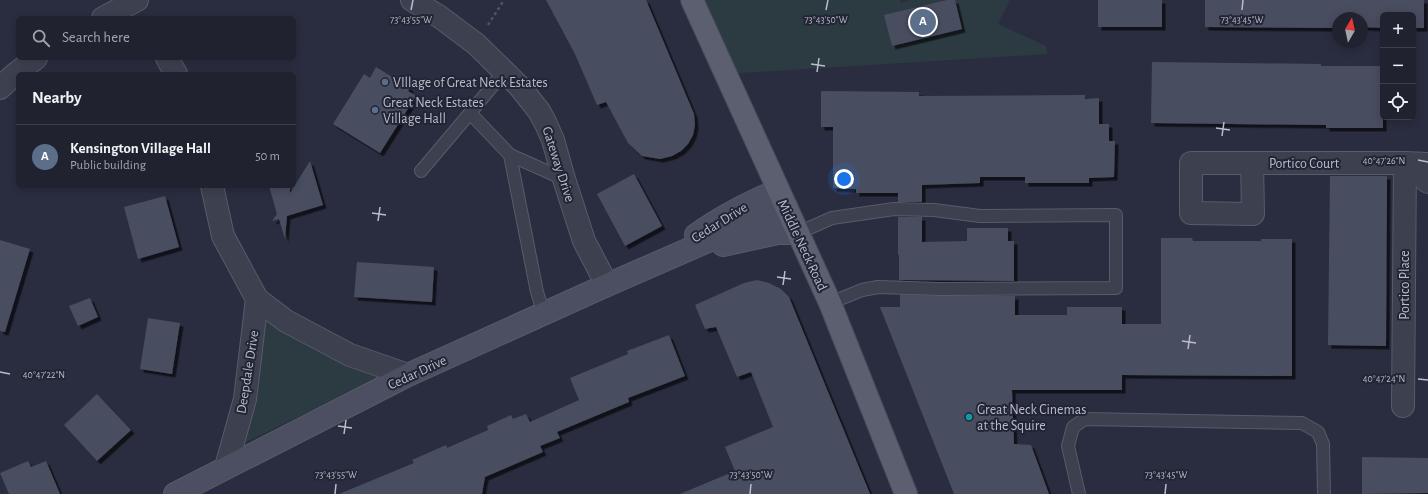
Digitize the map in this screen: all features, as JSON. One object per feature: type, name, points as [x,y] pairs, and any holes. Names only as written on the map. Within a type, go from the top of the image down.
[{"type":"main road","name":"Middle Neck Road","points":[[692,0],[830,303],[906,494]]},
{"type":"street","name":"Gateway Drive","points":[[412,0],[440,17],[476,44],[530,99],[546,124],[553,140],[584,241],[607,286]]},
{"type":"street","points":[[168,60],[175,72]]},
{"type":"street","points":[[0,62],[31,61]]},
{"type":"street","points":[[18,72],[31,61]]},
{"type":"street","points":[[0,88],[16,74]]},
{"type":"street","name":"Portico Court","points":[[1252,163],[1428,164]]},
{"type":"street","points":[[1405,163],[1428,182]]},
{"type":"street","name":"Portico Place","points":[[1403,406],[1405,163]]},
{"type":"street","points":[[212,188],[223,236],[258,299],[286,321],[350,355],[408,375]]},
{"type":"street","name":"Cedar Drive","points":[[175,494],[408,375],[664,260],[709,225],[739,207],[782,198]]},
{"type":"street","points":[[664,260],[737,241],[778,233],[798,233]]},
{"type":"street","name":"Deepdale Drive","points":[[226,467],[245,399],[258,299]]},
{"type":"lane","points":[[421,171],[504,72]]},
{"type":"lane","points":[[470,113],[510,155],[564,179]]},
{"type":"lane","points":[[510,155],[537,292],[544,314]]},
{"type":"lane","points":[[798,233],[832,218],[894,209],[934,210],[980,216],[1116,216],[1116,288],[941,289],[878,287],[862,290],[830,303]]},
{"type":"lane","points":[[1079,494],[1068,446],[1073,427],[1085,419],[1302,423],[1318,432],[1323,444],[1324,494]]},
{"type":"path","points":[[476,44],[504,0]]},
{"type":"shaded area","points":[[692,0],[900,0],[900,3],[911,0],[1010,0],[998,24],[1046,46],[1047,54],[725,74]]},
{"type":"shaded area","points":[[262,315],[388,374],[244,443],[251,403]]},
{"type":"building","points":[[546,0],[646,0],[694,114],[695,125],[693,135],[688,144],[681,151],[672,156],[660,159],[642,156],[628,143],[606,102],[597,105],[575,54]]},
{"type":"building","points":[[947,0],[955,0],[962,29],[892,46],[884,15]]},
{"type":"building","points":[[1098,0],[1162,0],[1162,27],[1098,27]]},
{"type":"building","points":[[1205,0],[1424,0],[1424,28],[1416,28],[1416,12],[1380,12],[1380,28],[1368,27],[1368,12],[1332,12],[1332,28],[1205,27]]},
{"type":"building","points":[[1152,62],[1380,66],[1380,120],[1383,120],[1383,128],[1326,128],[1326,125],[1151,123]]},
{"type":"building","name":"Great Neck Estates Village Hall","points":[[376,67],[410,88],[408,91],[416,96],[380,153],[333,124],[364,74],[370,78]]},
{"type":"building","points":[[821,91],[919,92],[919,96],[1085,95],[1085,99],[1099,98],[1099,124],[1109,124],[1109,141],[1115,141],[1114,177],[1089,178],[1089,183],[1025,183],[1025,177],[980,177],[980,183],[922,185],[922,202],[898,202],[898,193],[856,193],[856,189],[833,188],[833,127],[821,127]]},
{"type":"building","points":[[310,161],[323,205],[287,216],[285,239],[279,219],[272,221],[277,214],[270,188],[290,188],[290,193],[293,188],[296,188],[296,183]]},
{"type":"building","points":[[634,174],[662,226],[625,246],[597,194]]},
{"type":"building","points":[[1330,176],[1387,176],[1386,346],[1328,345]]},
{"type":"building","points":[[165,196],[179,247],[138,259],[124,207]]},
{"type":"building","points":[[898,217],[922,217],[922,242],[967,241],[967,228],[1008,228],[1008,241],[1014,241],[1014,281],[899,280]]},
{"type":"building","points":[[1161,238],[1192,238],[1193,241],[1261,241],[1261,239],[1292,239],[1292,376],[1122,375],[1122,390],[1012,390],[1014,444],[1031,445],[1049,494],[954,494],[880,307],[900,307],[900,295],[1015,296],[1015,315],[1067,315],[1067,307],[1122,307],[1122,324],[1161,324]]},
{"type":"building","points":[[0,240],[30,249],[5,332],[0,331]]},
{"type":"building","points":[[357,262],[434,267],[432,302],[354,297]]},
{"type":"building","points":[[757,280],[769,283],[781,289],[789,297],[870,494],[680,494],[735,471],[725,447],[773,427],[751,372],[737,377],[716,327],[705,329],[695,305],[744,283]]},
{"type":"building","points":[[90,298],[98,317],[78,326],[69,306]]},
{"type":"building","points":[[148,318],[180,323],[172,374],[140,369]]},
{"type":"building","points":[[669,335],[685,376],[628,398],[629,402],[557,432],[560,438],[540,446],[543,452],[485,477],[482,494],[339,494],[414,463],[412,460],[446,445],[447,448],[488,430],[487,426],[511,415],[513,419],[526,414],[530,422],[579,400],[570,378],[628,354],[627,351]]},
{"type":"building","points":[[97,394],[131,430],[97,461],[64,425]]},
{"type":"building","points":[[1362,457],[1428,458],[1428,493],[1362,494]]},
{"type":"building","points":[[28,461],[31,467],[46,461],[60,494],[9,494],[0,473]]},
{"type":"place","name":"Kensington Village Hall","points":[[923,22]]},
{"type":"place","name":"VIllage of Great Neck Estates","points":[[385,82]]},
{"type":"place","name":"Great Neck Estates Village Hall","points":[[375,110]]},
{"type":"place","name":"Great Neck Cinemas at the Squire","points":[[969,417]]}]
